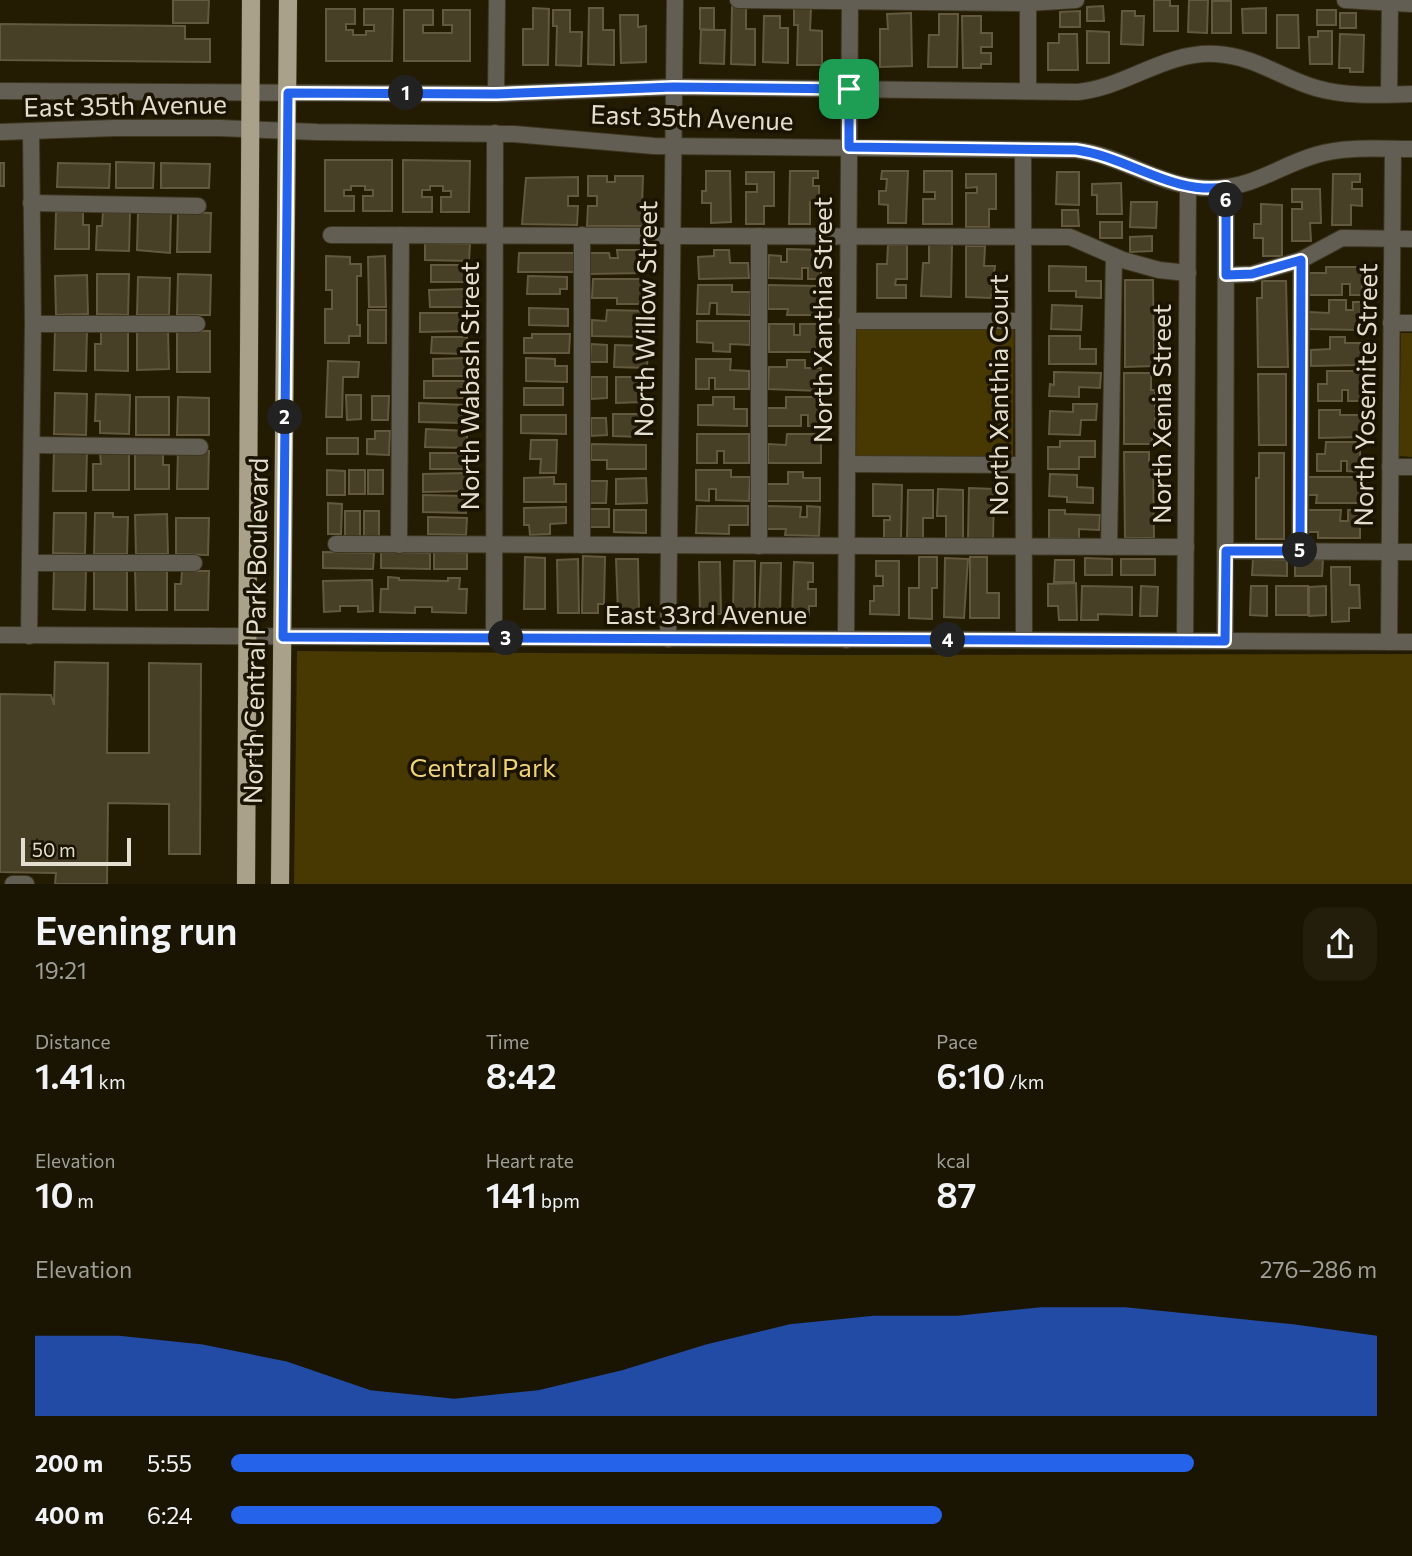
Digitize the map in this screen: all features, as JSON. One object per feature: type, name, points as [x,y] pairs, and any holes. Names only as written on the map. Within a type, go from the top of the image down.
[{"type":"main road","name":"North Central Park Boulevard","points":[[246,884],[251,0]]},
{"type":"main road","name":"North Central Park Boulevard","points":[[280,884],[288,0]]},
{"type":"street","points":[[496,94],[497,0]]},
{"type":"street","name":"North Willow Street","points":[[668,639],[675,0]]},
{"type":"street","points":[[738,0],[1076,0]]},
{"type":"street","points":[[1345,0],[1412,4]]},
{"type":"street","name":"North Xanthia Street","points":[[846,640],[849,1]]},
{"type":"street","points":[[1028,1],[1028,91]]},
{"type":"street","points":[[1389,94],[1390,2]]},
{"type":"street","name":"East 35th Avenue","points":[[0,91],[496,94],[673,87],[1092,90],[1119,83],[1170,60],[1215,54],[1257,62],[1304,84],[1331,92],[1412,94]]},
{"type":"street","name":"East 35th Avenue","points":[[0,132],[115,128],[495,133],[673,146],[1093,152],[1156,178],[1188,187],[1226,187],[1253,182],[1326,152],[1412,149]]},
{"type":"street","points":[[29,636],[33,324],[31,131]]},
{"type":"street","name":"North Wabash Street","points":[[494,638],[495,133]]},
{"type":"street","name":"North Yosemite Street","points":[[1389,642],[1393,149]]},
{"type":"street","name":"North Xanthia Court","points":[[1023,150],[1024,640]]},
{"type":"street","name":"North Xenia Street","points":[[1185,641],[1188,187]]},
{"type":"street","points":[[1225,641],[1226,187]]},
{"type":"street","points":[[31,203],[198,206]]},
{"type":"street","points":[[331,234],[1070,237],[1114,256],[1159,270],[1188,273]]},
{"type":"street","points":[[399,545],[401,235]]},
{"type":"street","points":[[582,235],[582,545]]},
{"type":"street","points":[[759,236],[759,546]]},
{"type":"street","points":[[1226,275],[1252,274],[1301,260],[1342,238],[1412,239]]},
{"type":"street","points":[[1109,547],[1114,256]]},
{"type":"street","points":[[1300,551],[1301,260]]},
{"type":"street","points":[[847,321],[1023,321]]},
{"type":"street","points":[[1391,323],[1412,323]]},
{"type":"street","points":[[33,324],[197,324]]},
{"type":"street","points":[[32,445],[200,447]]},
{"type":"street","points":[[847,464],[1023,465]]},
{"type":"street","points":[[1390,467],[1412,467]]},
{"type":"street","points":[[336,544],[1186,547]]},
{"type":"street","points":[[1226,551],[1412,552]]},
{"type":"street","points":[[30,563],[194,563]]},
{"type":"street","name":"East 33rd Avenue","points":[[0,635],[1412,642]]},
{"type":"street","points":[[13,884],[26,884]]},
{"type":"green space","points":[[857,330],[1014,330],[1013,456],[856,456]]},
{"type":"green space","points":[[1401,333],[1412,333],[1412,457],[1399,456]]},
{"type":"green space","name":"Central Park","points":[[297,651],[815,655],[1412,654],[1412,884],[294,884]]},
{"type":"building","points":[[173,0],[209,0],[208,23],[173,23]]},
{"type":"building","points":[[1154,0],[1170,0],[1170,6],[1178,6],[1178,31],[1154,31]]},
{"type":"building","points":[[1189,0],[1208,0],[1207,33],[1188,32]]},
{"type":"building","points":[[1212,1],[1231,1],[1231,33],[1212,33]]},
{"type":"building","points":[[1103,6],[1104,21],[1087,21],[1087,7]]},
{"type":"building","points":[[732,7],[746,8],[746,29],[755,29],[755,65],[731,64]]},
{"type":"building","points":[[533,8],[549,9],[548,65],[523,65],[523,29],[533,29]]},
{"type":"building","points":[[589,8],[603,8],[603,30],[614,30],[614,65],[588,64]]},
{"type":"building","points":[[700,8],[714,8],[714,30],[700,29]]},
{"type":"building","points":[[794,8],[811,8],[810,30],[822,31],[822,65],[797,65],[798,25],[794,25]]},
{"type":"building","points":[[1266,8],[1266,33],[1243,33],[1242,9]]},
{"type":"building","points":[[326,9],[355,9],[355,24],[346,24],[346,30],[353,30],[353,35],[366,35],[366,31],[374,31],[374,25],[364,25],[364,9],[393,9],[392,61],[326,61]]},
{"type":"building","points":[[404,10],[433,10],[433,25],[423,25],[423,33],[452,33],[452,25],[443,25],[443,10],[470,10],[470,61],[404,61]]},
{"type":"building","points":[[553,10],[570,10],[570,32],[582,32],[581,66],[556,65],[557,26],[553,26]]},
{"type":"building","points":[[1317,10],[1336,10],[1336,25],[1317,25]]},
{"type":"building","points":[[1080,11],[1080,27],[1060,27],[1060,12]]},
{"type":"building","points":[[1122,11],[1135,11],[1135,16],[1144,16],[1143,45],[1121,44]]},
{"type":"building","points":[[911,13],[912,66],[880,67],[880,29],[888,29],[887,14]]},
{"type":"building","points":[[1340,13],[1356,13],[1356,28],[1340,28]]},
{"type":"building","points":[[939,14],[958,14],[957,67],[928,67],[929,35],[939,35]]},
{"type":"building","points":[[620,15],[638,15],[638,27],[646,26],[646,62],[621,63]]},
{"type":"building","points":[[1277,15],[1298,15],[1299,48],[1277,48]]},
{"type":"building","points":[[764,16],[780,16],[780,28],[788,28],[788,63],[763,62]]},
{"type":"building","points":[[962,16],[981,16],[981,33],[992,33],[992,47],[981,47],[981,53],[991,53],[991,64],[981,64],[981,68],[963,68]]},
{"type":"building","points":[[0,24],[185,26],[185,39],[210,39],[210,62],[0,60]]},
{"type":"building","points":[[701,30],[725,30],[724,64],[700,63]]},
{"type":"building","points":[[1087,31],[1109,32],[1109,63],[1087,63]]},
{"type":"building","points":[[1318,31],[1332,31],[1332,64],[1310,64],[1309,37],[1318,37]]},
{"type":"building","points":[[1059,34],[1077,34],[1078,70],[1048,70],[1048,43],[1059,43]]},
{"type":"building","points":[[1340,34],[1364,35],[1363,72],[1350,72],[1350,68],[1339,68]]},
{"type":"building","points":[[325,160],[392,160],[392,211],[363,211],[363,196],[373,196],[373,190],[365,190],[365,186],[351,186],[351,190],[344,190],[344,196],[354,196],[354,211],[325,211]]},
{"type":"building","points":[[403,160],[470,161],[469,212],[441,212],[441,197],[451,197],[451,191],[443,191],[443,186],[430,186],[430,190],[422,190],[422,197],[432,197],[432,212],[403,212]]},
{"type":"building","points":[[116,162],[154,163],[153,188],[116,188]]},
{"type":"building","points":[[0,163],[4,163],[4,186],[0,186]]},
{"type":"building","points":[[58,163],[110,164],[109,188],[57,187]]},
{"type":"building","points":[[161,163],[210,164],[209,188],[161,188]]},
{"type":"building","points":[[706,171],[730,171],[731,222],[711,223],[711,203],[702,203],[702,191],[706,191]]},
{"type":"building","points":[[790,171],[818,171],[818,178],[813,178],[813,186],[819,186],[819,202],[810,202],[810,224],[789,224]]},
{"type":"building","points":[[882,171],[908,171],[906,223],[888,223],[888,205],[879,204],[879,191],[886,191],[887,179],[881,179]]},
{"type":"building","points":[[924,171],[952,171],[952,224],[923,224],[923,199],[935,199],[935,192],[924,192]]},
{"type":"building","points":[[746,172],[774,172],[774,206],[764,206],[764,224],[746,224],[746,192],[757,192],[757,184],[746,184]]},
{"type":"building","points":[[1057,172],[1079,172],[1079,205],[1056,204]]},
{"type":"building","points":[[966,174],[996,174],[996,209],[989,209],[989,227],[966,227],[966,193],[977,193],[977,187],[966,188]]},
{"type":"building","points":[[1333,174],[1360,174],[1360,182],[1352,182],[1352,189],[1362,189],[1362,206],[1351,205],[1351,225],[1332,225]]},
{"type":"building","points":[[588,176],[607,176],[607,182],[615,182],[615,176],[643,176],[642,205],[645,205],[645,226],[587,226],[588,206],[597,206],[597,196],[588,196]]},
{"type":"building","points":[[578,177],[578,196],[568,196],[568,206],[578,206],[577,225],[522,224],[526,178]]},
{"type":"building","points":[[1121,183],[1122,214],[1097,214],[1097,195],[1092,195],[1092,184]]},
{"type":"building","points":[[1292,189],[1320,189],[1321,223],[1310,223],[1311,241],[1292,241],[1292,209],[1302,209],[1302,202],[1292,202]]},
{"type":"building","points":[[1131,202],[1157,202],[1156,228],[1130,227]]},
{"type":"building","points":[[1261,204],[1282,205],[1282,256],[1263,256],[1263,238],[1254,238],[1254,224],[1261,224]]},
{"type":"building","points":[[1062,210],[1078,210],[1079,226],[1062,226]]},
{"type":"building","points":[[56,212],[83,212],[83,225],[89,225],[89,249],[55,249]]},
{"type":"building","points":[[103,212],[130,213],[129,251],[96,250],[97,226],[102,226]]},
{"type":"building","points":[[138,212],[171,213],[170,253],[137,250]]},
{"type":"building","points":[[178,212],[211,213],[210,252],[177,252]]},
{"type":"building","points":[[1100,222],[1122,222],[1122,238],[1100,238]]},
{"type":"building","points":[[1152,236],[1152,251],[1130,252],[1130,237]]},
{"type":"building","points":[[425,243],[470,244],[469,261],[425,260]]},
{"type":"building","points":[[929,244],[952,245],[951,297],[921,296],[923,263],[929,263]]},
{"type":"building","points":[[888,245],[907,245],[907,279],[896,279],[895,285],[906,285],[906,298],[877,298],[877,264],[887,264]]},
{"type":"building","points":[[966,246],[985,246],[984,266],[995,266],[991,298],[966,297]]},
{"type":"building","points":[[787,249],[821,250],[821,279],[808,279],[808,268],[802,268],[802,279],[768,278],[769,255],[781,256],[781,262],[787,262]]},
{"type":"building","points":[[617,250],[643,250],[643,273],[590,274],[590,253],[609,253],[610,258],[618,258]]},
{"type":"building","points":[[714,250],[729,250],[730,263],[748,263],[749,278],[699,279],[698,257],[714,256]]},
{"type":"building","points":[[519,253],[575,253],[575,272],[518,272]]},
{"type":"building","points":[[326,256],[350,257],[350,264],[361,264],[361,276],[357,276],[357,325],[360,325],[360,336],[349,336],[349,343],[325,343],[325,309],[332,309],[332,290],[326,290]]},
{"type":"building","points":[[385,256],[386,307],[369,307],[368,257]]},
{"type":"building","points":[[431,265],[468,265],[467,282],[431,282]]},
{"type":"building","points":[[1049,266],[1086,267],[1086,281],[1101,281],[1101,298],[1076,297],[1076,291],[1049,291]]},
{"type":"building","points":[[1326,267],[1362,267],[1362,295],[1350,295],[1350,284],[1342,284],[1342,295],[1309,295],[1309,273],[1326,273]]},
{"type":"building","points":[[97,274],[129,274],[128,315],[97,314]]},
{"type":"building","points":[[178,274],[211,275],[210,315],[177,315]]},
{"type":"building","points":[[87,275],[88,314],[56,315],[55,276]]},
{"type":"building","points":[[528,276],[567,277],[567,289],[560,289],[560,294],[527,294]]},
{"type":"building","points":[[138,277],[170,278],[169,315],[137,315]]},
{"type":"building","points":[[593,279],[644,279],[644,304],[617,304],[617,298],[592,298]]},
{"type":"building","points":[[1125,280],[1153,280],[1154,366],[1125,367]]},
{"type":"building","points":[[1262,281],[1286,281],[1288,367],[1258,367],[1257,298],[1262,298]]},
{"type":"building","points":[[698,285],[732,285],[732,292],[751,292],[750,315],[717,314],[717,303],[710,303],[709,314],[697,314]]},
{"type":"building","points":[[768,285],[820,286],[820,315],[787,315],[788,309],[768,309]]},
{"type":"building","points":[[467,289],[468,307],[430,307],[429,290]]},
{"type":"building","points":[[1329,300],[1346,300],[1346,310],[1353,310],[1353,302],[1361,302],[1360,330],[1309,329],[1309,312],[1329,313]]},
{"type":"building","points":[[1052,305],[1082,306],[1081,330],[1051,329]]},
{"type":"building","points":[[529,308],[568,309],[568,326],[529,325]]},
{"type":"building","points":[[368,310],[386,310],[386,343],[368,343]]},
{"type":"building","points":[[607,310],[648,311],[648,337],[592,336],[592,320],[606,321]]},
{"type":"building","points":[[420,313],[467,313],[468,331],[420,332]]},
{"type":"building","points":[[697,321],[750,321],[750,345],[730,344],[730,352],[713,351],[713,343],[697,342]]},
{"type":"building","points":[[769,324],[794,324],[794,335],[800,335],[800,324],[820,324],[820,352],[769,352]]},
{"type":"building","points":[[55,330],[87,330],[86,371],[54,370]]},
{"type":"building","points":[[101,331],[128,332],[128,371],[95,370],[95,344],[101,344]]},
{"type":"building","points":[[137,331],[168,331],[169,369],[137,370]]},
{"type":"building","points":[[177,331],[210,331],[210,372],[177,372]]},
{"type":"building","points":[[532,334],[570,334],[569,353],[524,353],[524,338],[532,338]]},
{"type":"building","points":[[1049,336],[1080,336],[1080,349],[1096,349],[1096,364],[1049,364]]},
{"type":"building","points":[[432,337],[467,337],[467,354],[431,353]]},
{"type":"building","points":[[1330,337],[1345,337],[1345,343],[1361,343],[1361,365],[1311,366],[1311,350],[1330,349]]},
{"type":"building","points":[[591,344],[607,345],[607,362],[590,362]]},
{"type":"building","points":[[615,345],[648,346],[647,368],[614,367]]},
{"type":"building","points":[[468,358],[468,376],[433,376],[433,359]]},
{"type":"building","points":[[526,358],[555,359],[555,366],[567,366],[567,382],[526,381]]},
{"type":"building","points":[[696,359],[731,359],[730,370],[749,371],[749,389],[715,389],[715,378],[709,378],[709,389],[696,389]]},
{"type":"building","points":[[787,360],[805,360],[805,368],[821,368],[820,391],[768,389],[769,367],[787,367]]},
{"type":"building","points":[[328,361],[359,362],[358,377],[343,377],[342,417],[326,417]]},
{"type":"building","points":[[1327,371],[1361,371],[1361,401],[1348,401],[1348,390],[1342,390],[1342,401],[1318,401],[1318,384],[1327,384]]},
{"type":"building","points":[[1054,372],[1101,373],[1100,388],[1079,387],[1079,397],[1049,396],[1050,384],[1054,385]]},
{"type":"building","points":[[1124,373],[1151,373],[1151,390],[1155,390],[1155,433],[1152,433],[1152,444],[1124,444]]},
{"type":"building","points":[[1258,374],[1286,374],[1286,445],[1259,445]]},
{"type":"building","points":[[591,377],[607,377],[607,398],[591,399]]},
{"type":"building","points":[[616,377],[642,377],[642,402],[616,403]]},
{"type":"building","points":[[424,381],[467,381],[467,398],[424,398]]},
{"type":"building","points":[[524,388],[563,388],[563,405],[524,405]]},
{"type":"building","points":[[55,393],[87,394],[86,435],[54,434]]},
{"type":"building","points":[[96,394],[130,395],[129,434],[100,433],[100,421],[95,421]]},
{"type":"building","points":[[346,395],[361,395],[361,419],[347,420]]},
{"type":"building","points":[[372,396],[389,396],[388,420],[372,420]]},
{"type":"building","points":[[136,397],[169,397],[169,435],[136,435]]},
{"type":"building","points":[[178,397],[209,398],[209,435],[177,435]]},
{"type":"building","points":[[713,397],[734,397],[734,409],[747,409],[747,426],[698,425],[698,405],[713,405]]},
{"type":"building","points":[[786,397],[820,397],[820,426],[808,426],[808,415],[801,415],[801,426],[767,426],[767,408],[786,408]]},
{"type":"building","points":[[419,403],[465,405],[464,423],[419,422]]},
{"type":"building","points":[[1073,404],[1097,404],[1096,420],[1081,420],[1080,435],[1049,434],[1050,411],[1073,412]]},
{"type":"building","points":[[1319,410],[1340,410],[1340,415],[1361,415],[1361,437],[1319,438]]},
{"type":"building","points":[[613,414],[646,414],[645,437],[613,436]]},
{"type":"building","points":[[521,415],[566,415],[566,434],[521,433]]},
{"type":"building","points":[[591,418],[606,418],[607,435],[591,436]]},
{"type":"building","points":[[426,429],[467,431],[467,448],[425,447]]},
{"type":"building","points":[[375,431],[390,431],[389,455],[367,454],[367,439],[375,439]]},
{"type":"building","points":[[697,434],[749,434],[749,463],[724,463],[724,451],[717,451],[717,463],[697,463]]},
{"type":"building","points":[[787,434],[821,434],[821,463],[768,463],[768,444],[786,445]]},
{"type":"building","points":[[327,438],[358,438],[358,454],[327,454]]},
{"type":"building","points":[[531,440],[557,440],[556,473],[540,473],[541,459],[530,459]]},
{"type":"building","points":[[1060,441],[1095,441],[1095,457],[1079,457],[1079,469],[1048,469],[1048,447],[1060,447]]},
{"type":"building","points":[[1326,442],[1360,442],[1360,472],[1347,471],[1347,461],[1341,461],[1341,471],[1317,471],[1317,454],[1325,454]]},
{"type":"building","points":[[591,444],[646,445],[646,469],[607,469],[607,460],[591,460]]},
{"type":"building","points":[[54,450],[87,451],[86,491],[53,491]]},
{"type":"building","points":[[178,450],[209,451],[208,489],[177,489]]},
{"type":"building","points":[[163,451],[163,465],[169,465],[169,489],[135,489],[135,452]]},
{"type":"building","points":[[1124,452],[1149,452],[1149,464],[1153,464],[1154,538],[1125,538]]},
{"type":"building","points":[[100,453],[129,453],[129,490],[93,490],[93,464],[101,464]]},
{"type":"building","points":[[430,453],[467,453],[467,469],[430,469]]},
{"type":"building","points":[[1259,453],[1284,453],[1284,539],[1256,539],[1256,478],[1259,478]]},
{"type":"building","points":[[327,470],[345,471],[345,495],[327,495]]},
{"type":"building","points":[[349,470],[365,470],[365,494],[349,494]]},
{"type":"building","points":[[368,470],[383,470],[383,494],[368,494]]},
{"type":"building","points":[[696,470],[731,470],[731,477],[750,477],[749,501],[716,500],[716,489],[709,489],[709,501],[696,500]]},
{"type":"building","points":[[788,472],[803,472],[803,478],[820,478],[820,501],[767,501],[767,484],[788,484]]},
{"type":"building","points":[[466,473],[467,491],[423,492],[423,474]]},
{"type":"building","points":[[1050,474],[1077,475],[1077,487],[1093,488],[1093,503],[1067,502],[1067,497],[1049,496]]},
{"type":"building","points":[[554,477],[554,484],[566,484],[566,502],[524,502],[524,478]]},
{"type":"building","points":[[1307,477],[1359,477],[1359,503],[1316,503],[1317,495],[1307,495]]},
{"type":"building","points":[[646,478],[647,503],[616,504],[616,479]]},
{"type":"building","points":[[590,481],[607,481],[606,503],[590,503]]},
{"type":"building","points":[[873,484],[902,485],[901,538],[884,538],[884,520],[890,520],[890,516],[873,516]]},
{"type":"building","points":[[969,488],[994,489],[993,540],[968,539]]},
{"type":"building","points":[[938,489],[963,490],[963,540],[946,540],[946,516],[937,516]]},
{"type":"building","points":[[908,490],[933,490],[933,518],[923,518],[923,539],[907,539]]},
{"type":"building","points":[[423,495],[466,496],[466,513],[423,512]]},
{"type":"building","points":[[328,503],[342,504],[341,534],[328,534]]},
{"type":"building","points":[[697,506],[748,506],[748,525],[729,525],[729,534],[696,533]]},
{"type":"building","points":[[767,506],[801,507],[800,517],[807,517],[807,506],[820,507],[819,536],[785,535],[786,529],[766,529]]},
{"type":"building","points":[[566,507],[566,523],[550,524],[550,534],[530,535],[529,525],[524,525],[524,508]]},
{"type":"building","points":[[590,509],[609,509],[609,527],[590,527]]},
{"type":"building","points":[[614,510],[646,510],[646,533],[614,532]]},
{"type":"building","points":[[1049,510],[1065,510],[1065,514],[1100,515],[1099,530],[1079,529],[1079,539],[1049,538]]},
{"type":"building","points":[[1308,510],[1341,510],[1340,521],[1348,521],[1348,510],[1360,510],[1360,538],[1318,538],[1318,532],[1307,532]]},
{"type":"building","points":[[345,511],[360,511],[360,536],[345,536]]},
{"type":"building","points":[[364,511],[379,511],[379,536],[364,536]]},
{"type":"building","points":[[54,513],[86,513],[85,554],[53,553]]},
{"type":"building","points":[[95,513],[113,513],[113,517],[128,517],[127,554],[94,554]]},
{"type":"building","points":[[167,514],[168,554],[136,554],[135,515]]},
{"type":"building","points":[[428,517],[467,518],[466,535],[428,534]]},
{"type":"building","points":[[176,518],[209,518],[208,555],[176,554]]},
{"type":"building","points":[[323,552],[374,553],[373,569],[323,568]]},
{"type":"building","points":[[381,552],[430,553],[430,569],[381,568]]},
{"type":"building","points":[[434,552],[467,553],[467,569],[434,569]]},
{"type":"building","points":[[583,556],[605,557],[604,604],[598,604],[598,613],[582,613]]},
{"type":"building","points":[[525,557],[545,558],[545,609],[524,609]]},
{"type":"building","points":[[919,557],[937,557],[937,588],[932,588],[932,619],[909,618],[909,588],[919,588]]},
{"type":"building","points":[[970,557],[987,557],[987,593],[999,593],[999,618],[970,618]]},
{"type":"building","points":[[945,558],[968,559],[964,618],[944,617]]},
{"type":"building","points":[[1085,558],[1112,559],[1112,575],[1085,575]]},
{"type":"building","points":[[578,559],[579,613],[558,613],[557,560]]},
{"type":"building","points":[[616,559],[638,559],[639,611],[618,612]]},
{"type":"building","points":[[1121,559],[1155,559],[1155,575],[1121,575]]},
{"type":"building","points":[[1253,559],[1287,560],[1287,576],[1252,575]]},
{"type":"building","points":[[1295,559],[1323,560],[1322,576],[1295,576]]},
{"type":"building","points":[[1055,560],[1074,560],[1074,582],[1054,582]]},
{"type":"building","points":[[734,561],[755,561],[755,610],[745,610],[745,615],[733,615]]},
{"type":"building","points":[[876,561],[899,561],[899,615],[870,614],[870,601],[874,601],[874,586],[883,586],[883,576],[876,576]]},
{"type":"building","points":[[699,562],[720,562],[721,614],[700,614]]},
{"type":"building","points":[[794,562],[813,563],[813,582],[808,582],[808,589],[816,589],[816,606],[809,606],[809,616],[792,616]]},
{"type":"building","points":[[761,563],[781,563],[780,614],[759,614]]},
{"type":"building","points":[[1331,567],[1350,567],[1350,585],[1359,585],[1360,608],[1349,608],[1349,621],[1332,622]]},
{"type":"building","points":[[54,569],[86,569],[85,610],[53,609]]},
{"type":"building","points":[[94,569],[127,570],[127,610],[94,609]]},
{"type":"building","points":[[167,569],[167,610],[136,610],[135,570]]},
{"type":"building","points":[[182,571],[209,571],[208,610],[175,610],[175,584],[181,584]]},
{"type":"building","points":[[388,577],[399,580],[448,581],[448,578],[460,578],[459,589],[467,589],[466,613],[432,612],[432,607],[415,607],[415,613],[380,612],[381,589],[388,589]]},
{"type":"building","points":[[372,580],[373,611],[358,612],[358,606],[340,606],[340,611],[324,612],[323,581]]},
{"type":"building","points":[[1076,583],[1077,620],[1059,620],[1058,606],[1048,606],[1048,584]]},
{"type":"building","points":[[1082,586],[1132,587],[1132,615],[1098,614],[1098,620],[1081,620]]},
{"type":"building","points":[[1141,586],[1158,587],[1157,616],[1140,616]]},
{"type":"building","points":[[1251,586],[1267,586],[1267,616],[1250,615]]},
{"type":"building","points":[[1276,586],[1308,586],[1308,615],[1276,615]]},
{"type":"building","points":[[1326,586],[1326,615],[1309,616],[1309,587]]},
{"type":"building","points":[[55,662],[108,663],[107,753],[149,753],[149,663],[201,664],[200,854],[169,854],[169,804],[108,803],[107,884],[55,884],[56,873],[0,872],[0,694],[51,695],[54,705]]},
{"type":"route","points":[[673,87],[849,89],[849,147],[1076,150],[1102,154],[1177,185],[1198,188],[1226,187],[1226,275],[1252,274],[1301,260],[1300,551],[1226,551],[1225,641],[283,637],[288,93],[496,94],[673,87]]}]
